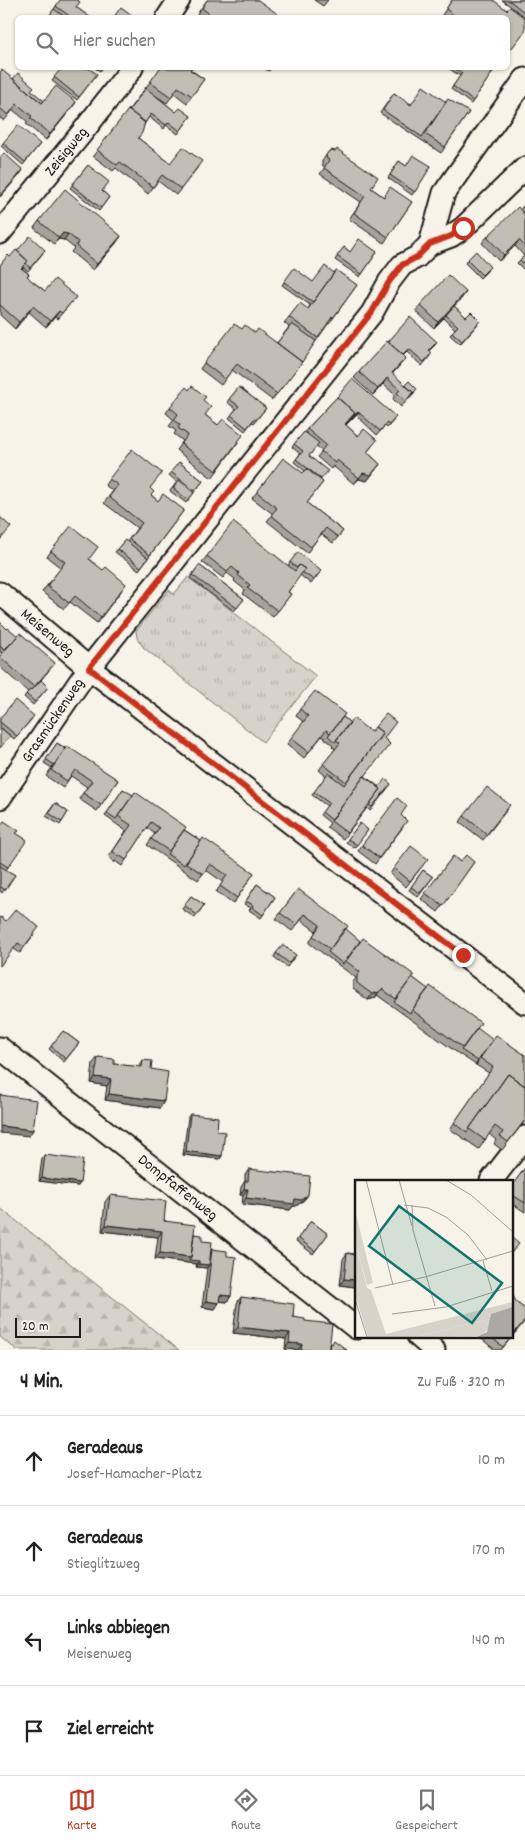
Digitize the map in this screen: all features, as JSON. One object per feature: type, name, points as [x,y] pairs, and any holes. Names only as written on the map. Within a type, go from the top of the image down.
[{"type":"street","points":[[169,15],[179,0]]},
{"type":"street","name":"Zeisigweg","points":[[0,233],[130,70]]},
{"type":"street","points":[[430,244],[444,193],[525,80]]},
{"type":"street","name":"Grasmückenweg","points":[[0,798],[89,668],[372,312],[389,282],[402,265],[417,257],[430,244],[451,236],[463,228],[525,168]]},
{"type":"street","name":"Meisenweg","points":[[0,593],[89,668],[525,1003]]},
{"type":"street","name":"Dompfaffenweg","points":[[0,1048],[355,1327]]},
{"type":"street","points":[[492,1180],[525,1137]]},
{"type":"street","points":[[420,1338],[434,1350]]},
{"type":"green space","points":[[188,577],[316,676],[263,742],[144,648],[137,638],[136,631],[169,590],[174,594]]},
{"type":"green space","points":[[0,1208],[179,1350],[17,1350],[0,1337]]},
{"type":"building","points":[[60,0],[77,0],[80,2],[76,7],[87,15],[68,15],[56,6]]},
{"type":"building","points":[[207,0],[258,0],[279,15],[211,15],[202,8]]},
{"type":"building","points":[[452,0],[493,0],[507,10],[510,7],[525,18],[525,31],[510,50],[510,15],[453,15],[446,9]]},
{"type":"building","points":[[509,0],[525,0],[525,13]]},
{"type":"building","points":[[121,7],[132,15],[115,15]]},
{"type":"building","points":[[54,9],[62,15],[50,15]]},
{"type":"building","points":[[2,70],[42,103],[56,86],[76,102],[50,134],[30,118],[32,116],[17,104],[8,115],[0,108],[0,72]]},
{"type":"building","points":[[60,70],[91,70],[97,74],[79,97],[54,77]]},
{"type":"building","points":[[159,70],[190,70],[204,79],[192,96],[178,87],[171,97],[150,82]]},
{"type":"building","points":[[458,70],[494,70],[473,101],[453,86],[462,73]]},
{"type":"building","points":[[18,73],[34,87],[31,90],[44,101],[42,103],[13,79]]},
{"type":"building","points":[[423,86],[446,102],[422,137],[383,110],[394,93],[411,105]]},
{"type":"building","points":[[146,88],[176,112],[180,108],[191,116],[180,131],[169,122],[166,125],[151,114],[145,123],[129,110]]},
{"type":"building","points":[[448,99],[469,112],[445,147],[425,134]]},
{"type":"building","points":[[128,110],[145,122],[142,133],[138,138],[170,163],[183,147],[202,161],[181,189],[162,175],[153,187],[120,162],[117,165],[97,150]]},
{"type":"building","points":[[18,125],[40,144],[25,162],[3,143]]},
{"type":"building","points":[[337,149],[378,177],[371,188],[384,197],[390,187],[412,202],[388,237],[354,213],[365,196],[324,168],[329,160],[326,155],[330,150],[336,151]]},
{"type":"building","points":[[4,153],[23,170],[0,196],[0,158]]},
{"type":"building","points":[[413,155],[431,166],[415,192],[390,175],[399,161],[406,166]]},
{"type":"building","points":[[88,165],[109,182],[102,191],[109,197],[101,208],[72,185]]},
{"type":"building","points":[[65,189],[121,236],[97,264],[76,246],[78,242],[68,234],[63,233],[59,238],[39,221]]},
{"type":"building","points":[[518,207],[525,215],[525,247],[519,240],[504,255],[487,237]]},
{"type":"building","points":[[30,236],[45,250],[30,268],[26,263],[28,261],[17,251]]},
{"type":"building","points":[[359,239],[377,252],[362,274],[337,256],[344,247],[350,252]]},
{"type":"building","points":[[16,250],[28,261],[21,268],[29,274],[27,276],[32,281],[45,291],[55,279],[76,297],[62,313],[59,311],[50,321],[33,306],[19,322],[0,305],[0,265],[8,255],[10,257]]},
{"type":"building","points":[[476,251],[490,267],[482,275],[467,260]]},
{"type":"building","points":[[525,255],[525,265],[520,260]]},
{"type":"building","points":[[325,266],[334,273],[313,302],[284,282],[294,268],[313,282]]},
{"type":"building","points":[[336,270],[357,285],[318,338],[289,317],[300,303],[308,309]]},
{"type":"building","points":[[448,275],[466,292],[438,322],[420,305]]},
{"type":"building","points":[[454,306],[466,317],[471,312],[480,321],[462,341],[452,332],[458,326],[446,315]]},
{"type":"building","points":[[410,317],[437,342],[429,350],[432,353],[424,362],[409,349],[403,355],[388,342]]},
{"type":"building","points":[[234,324],[242,329],[245,325],[255,333],[258,329],[302,362],[277,394],[237,364],[225,379],[204,363]]},
{"type":"building","points":[[292,324],[316,341],[302,362],[277,343]]},
{"type":"building","points":[[387,341],[406,358],[392,373],[413,392],[406,401],[397,393],[400,390],[387,378],[378,389],[359,372]]},
{"type":"building","points":[[352,379],[396,417],[380,431],[358,412],[353,416],[355,413],[337,397]]},
{"type":"building","points":[[409,381],[417,389],[411,395],[413,392],[405,385]]},
{"type":"building","points":[[192,386],[206,397],[203,400],[211,407],[205,415],[218,425],[223,419],[243,435],[216,471],[181,444],[188,435],[178,428],[180,425],[174,420],[178,414],[170,407],[186,387],[189,390]]},
{"type":"building","points":[[239,387],[266,408],[247,428],[231,415],[239,406],[229,399]]},
{"type":"building","points":[[337,397],[355,413],[345,424],[358,436],[364,429],[377,440],[367,452],[380,464],[371,475],[363,473],[359,478],[337,460],[335,463],[321,451],[326,445],[307,429]]},
{"type":"building","points":[[304,432],[319,443],[309,456],[328,471],[321,479],[296,459],[303,451],[294,444]]},
{"type":"building","points":[[132,449],[162,473],[150,488],[154,492],[151,495],[158,501],[163,494],[184,510],[150,555],[129,539],[142,523],[109,497],[118,485],[109,479]]},
{"type":"building","points":[[283,458],[303,473],[307,469],[323,482],[307,503],[343,531],[338,537],[326,528],[311,547],[271,515],[277,508],[257,492]]},
{"type":"building","points":[[179,462],[203,481],[195,491],[171,472]]},
{"type":"building","points":[[179,480],[194,493],[188,500],[173,488]]},
{"type":"building","points":[[0,517],[11,527],[0,540]]},
{"type":"building","points":[[233,522],[295,571],[299,565],[305,569],[288,592],[291,594],[278,611],[247,588],[250,585],[232,567],[227,572],[207,556]]},
{"type":"building","points":[[71,526],[98,547],[89,559],[103,570],[106,567],[126,584],[101,617],[75,596],[69,603],[47,586],[65,562],[51,551]]},
{"type":"building","points":[[125,540],[148,558],[141,567],[117,549]]},
{"type":"building","points":[[298,552],[321,571],[314,580],[302,572],[305,569],[299,565],[297,568],[290,562]]},
{"type":"building","points":[[199,565],[244,599],[237,608],[192,575]]},
{"type":"building","points":[[0,622],[18,636],[4,650],[0,646]]},
{"type":"building","points":[[20,633],[55,663],[34,687],[0,657]]},
{"type":"building","points":[[41,680],[48,687],[35,702],[26,694]]},
{"type":"building","points":[[315,691],[345,714],[330,733],[326,730],[309,752],[291,738],[308,716],[300,709]]},
{"type":"building","points":[[15,700],[34,716],[17,736],[0,722],[0,718]]},
{"type":"building","points":[[386,714],[396,722],[384,738],[390,744],[332,820],[322,812],[329,803],[314,792],[328,773],[344,785],[383,733],[375,727]]},
{"type":"building","points":[[343,717],[350,723],[335,742],[328,736]]},
{"type":"building","points":[[353,718],[371,732],[375,727],[383,733],[346,782],[323,764],[340,743],[336,740]]},
{"type":"building","points":[[0,727],[10,736],[0,748]]},
{"type":"building","points":[[57,743],[65,749],[54,765],[46,759]]},
{"type":"building","points":[[67,746],[118,780],[101,805],[83,793],[92,781],[75,770],[67,781],[51,770]]},
{"type":"building","points":[[364,776],[381,789],[347,833],[331,821]]},
{"type":"building","points":[[385,779],[391,784],[372,807],[369,805],[381,789],[379,787]]},
{"type":"building","points":[[487,787],[510,805],[487,834],[464,816]]},
{"type":"building","points":[[123,789],[133,795],[116,819],[107,813]]},
{"type":"building","points":[[135,792],[186,827],[169,851],[151,839],[159,828],[151,822],[126,860],[119,855],[118,857],[113,851],[131,825],[118,816]]},
{"type":"building","points":[[397,798],[407,806],[401,815],[407,821],[379,858],[362,845]]},
{"type":"building","points":[[55,803],[68,812],[62,822],[49,813]]},
{"type":"building","points":[[4,821],[19,831],[16,833],[27,840],[8,867],[0,862],[0,827]]},
{"type":"building","points":[[360,823],[368,830],[357,845],[348,839]]},
{"type":"building","points":[[184,830],[201,841],[184,865],[167,854]]},
{"type":"building","points":[[203,838],[254,873],[237,898],[220,886],[227,875],[210,864],[203,874],[186,863]]},
{"type":"building","points":[[411,846],[428,859],[410,881],[394,868]]},
{"type":"building","points":[[466,855],[474,862],[443,906],[425,893],[453,856],[460,862]]},
{"type":"building","points":[[0,866],[15,875],[5,890],[0,886]]},
{"type":"building","points":[[423,870],[433,877],[420,893],[411,887]]},
{"type":"building","points":[[257,884],[275,897],[263,915],[246,901]]},
{"type":"building","points":[[298,889],[348,926],[330,949],[313,936],[320,925],[305,914],[297,925],[280,913]]},
{"type":"building","points":[[191,896],[204,905],[197,915],[184,905]]},
{"type":"building","points":[[16,909],[39,927],[24,947],[18,943],[0,966],[0,918],[6,921]]},
{"type":"building","points":[[345,928],[360,941],[343,964],[328,952]]},
{"type":"building","points":[[363,938],[414,975],[396,999],[382,989],[372,994],[357,983],[357,976],[360,972],[346,961]]},
{"type":"building","points":[[283,945],[296,955],[289,963],[276,953]]},
{"type":"building","points":[[412,977],[428,989],[410,1013],[394,1002]]},
{"type":"building","points":[[430,986],[481,1023],[463,1048],[412,1010]]},
{"type":"building","points":[[477,1028],[493,1040],[478,1061],[461,1050]]},
{"type":"building","points":[[63,1031],[79,1043],[66,1059],[51,1046]]},
{"type":"building","points":[[496,1035],[525,1055],[525,1086],[508,1074],[467,1132],[454,1123],[493,1067],[480,1058]]},
{"type":"building","points":[[98,1057],[114,1059],[114,1064],[142,1067],[143,1060],[152,1061],[151,1069],[168,1072],[164,1101],[109,1094],[111,1079],[95,1077]]},
{"type":"building","points":[[508,1074],[525,1086],[525,1120],[508,1142],[500,1136],[503,1132],[495,1126],[485,1140],[469,1129]]},
{"type":"building","points":[[0,1095],[37,1100],[33,1130],[0,1126]]},
{"type":"building","points":[[190,1114],[218,1117],[217,1131],[225,1132],[222,1156],[186,1151]]},
{"type":"building","points":[[45,1155],[83,1160],[80,1183],[42,1178]]},
{"type":"building","points":[[525,1168],[525,1203],[512,1195],[512,1186]]},
{"type":"building","points":[[249,1169],[310,1176],[308,1195],[301,1200],[295,1199],[294,1204],[246,1198],[248,1189],[244,1189],[245,1181],[248,1181]]},
{"type":"building","points":[[110,1195],[166,1201],[164,1221],[195,1225],[191,1257],[160,1253],[162,1231],[106,1225]]},
{"type":"building","points":[[311,1221],[328,1234],[315,1251],[298,1238]]},
{"type":"building","points":[[194,1234],[202,1235],[202,1241],[212,1242],[209,1265],[189,1260]]},
{"type":"building","points":[[512,1238],[519,1244],[512,1252]]},
{"type":"building","points":[[212,1249],[227,1251],[227,1256],[236,1257],[231,1296],[220,1295],[219,1303],[206,1301]]},
{"type":"building","points":[[347,1253],[355,1255],[355,1280],[344,1279]]},
{"type":"building","points":[[512,1295],[517,1303],[525,1309],[525,1320],[512,1336]]},
{"type":"building","points":[[241,1297],[294,1304],[293,1317],[305,1319],[305,1321],[332,1324],[329,1350],[301,1350],[302,1344],[289,1343],[290,1333],[238,1327]]},
{"type":"building","points":[[492,1338],[510,1338],[503,1347]]},
{"type":"building","points":[[334,1340],[347,1350],[329,1350],[329,1343],[332,1344]]},
{"type":"route","points":[[463,228],[451,236],[430,244],[417,257],[402,265],[389,282],[372,312],[89,668],[463,955]]}]
